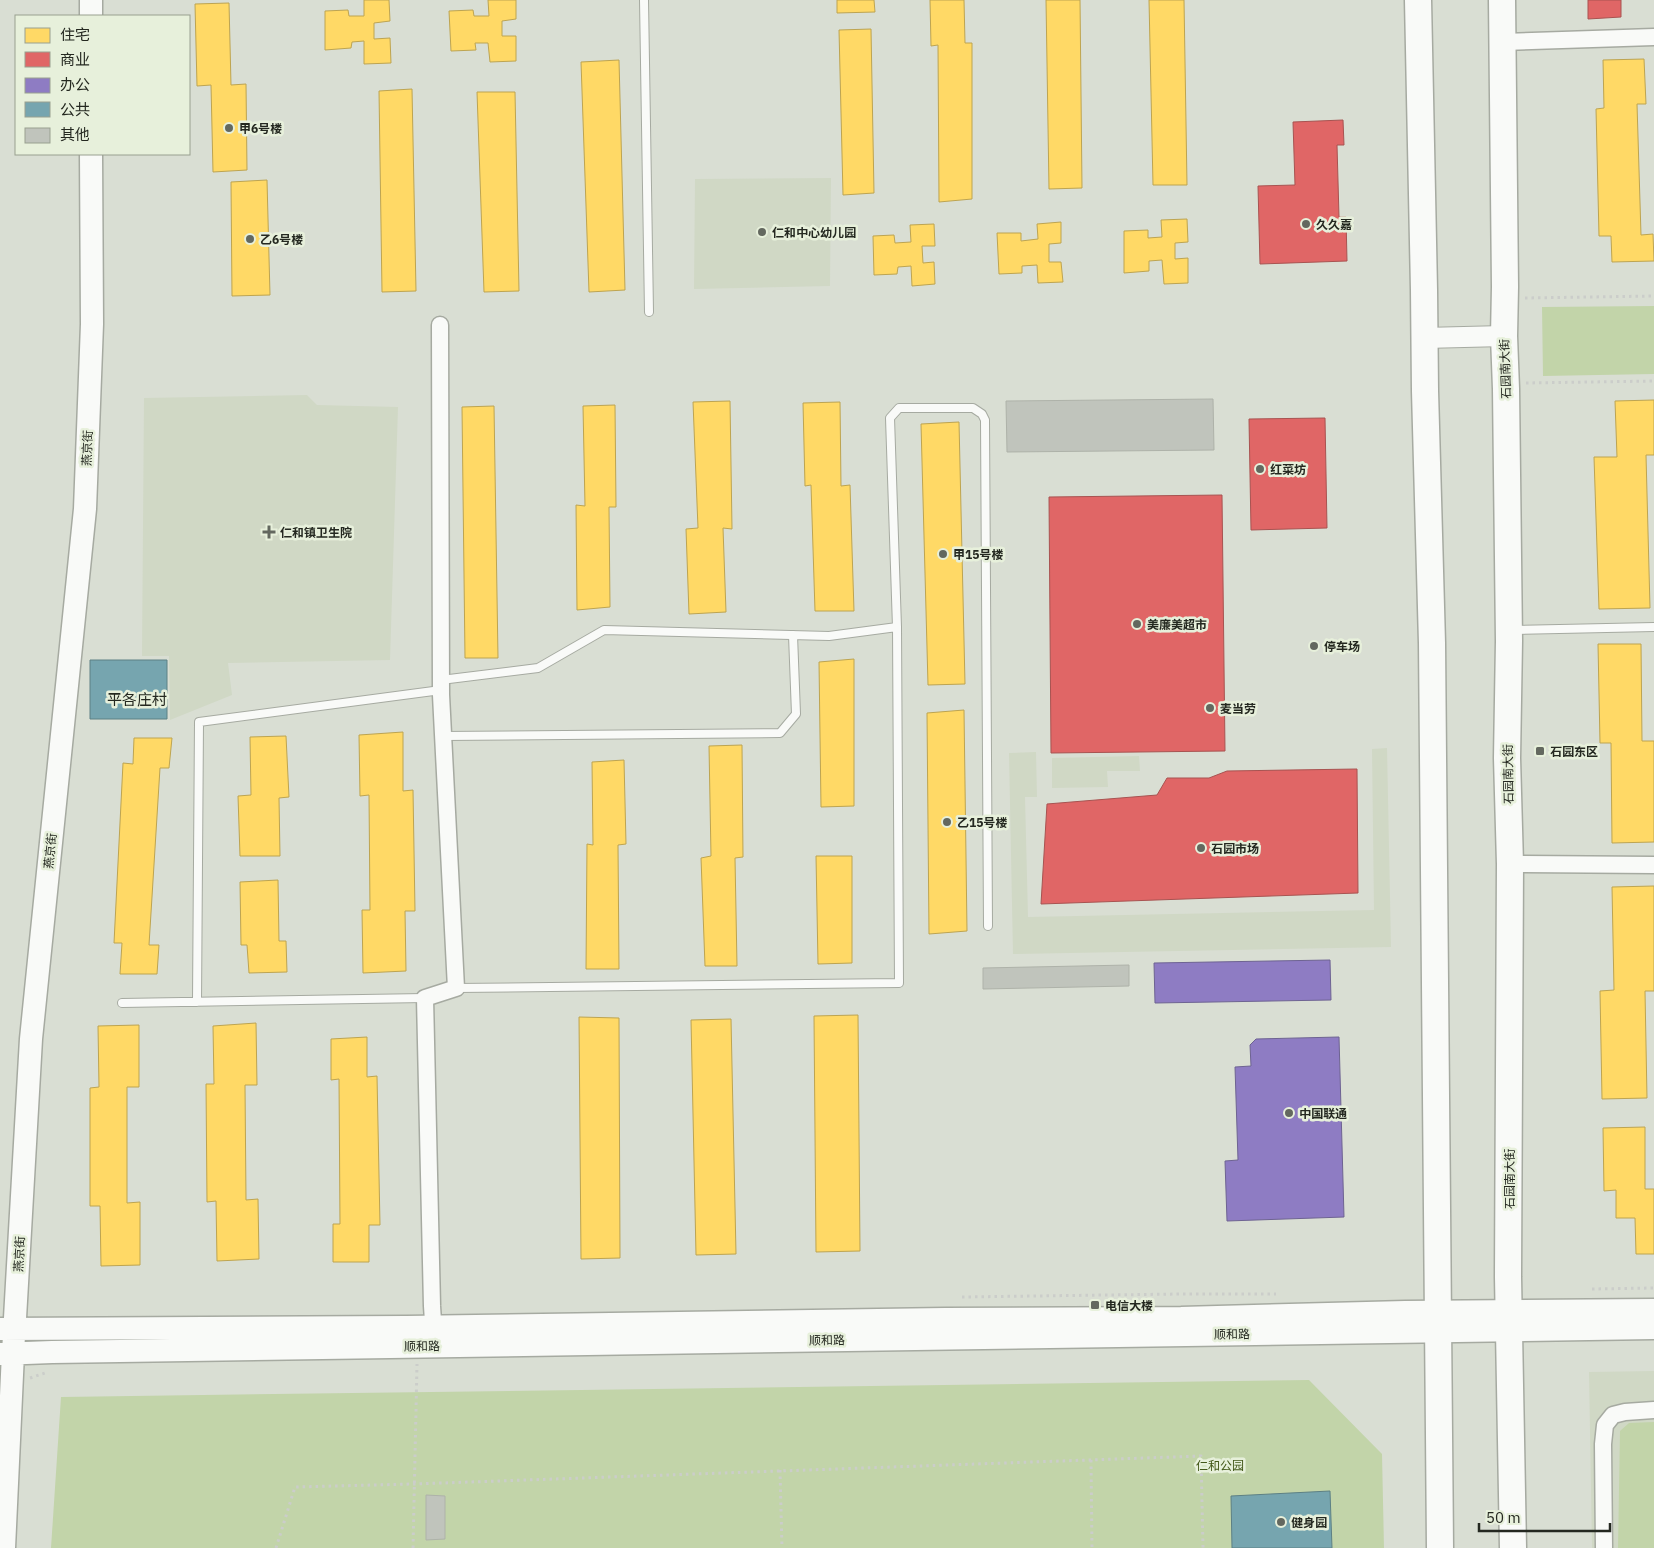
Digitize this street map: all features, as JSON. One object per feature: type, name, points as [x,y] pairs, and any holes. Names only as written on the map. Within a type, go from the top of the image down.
[{"type":"main road","points":[[91,0],[91,15]]},
{"type":"main road","points":[[1418,0],[1432,644],[1440,1548]]},
{"type":"main road","name":"石园南大街","points":[[1502,0],[1508,630],[1507,758],[1510,864],[1509,1321],[1513,1548]]},
{"type":"main road","name":"燕京街","points":[[4,1548],[7,1329],[31,1039],[85,510],[92,324],[91,155]]},
{"type":"main road","name":"顺和路","points":[[1509,1321],[1556,1312],[1654,1310]]},
{"type":"main road","name":"顺和路","points":[[6,1354],[945,1318],[1509,1321],[1654,1328]]},
{"type":"main road","name":"顺和路","points":[[7,1329],[429,1339]]},
{"type":"street","points":[[1503,42],[1654,37]]},
{"type":"street","points":[[429,1339],[432,1306],[425,998],[456,988],[441,685],[440,325]]},
{"type":"street","points":[[1424,338],[1504,336]]},
{"type":"street","points":[[1510,864],[1654,865]]},
{"type":"street","points":[[1604,1548],[1605,1425],[1613,1415],[1625,1412],[1654,1410]]},
{"type":"lane","points":[[644,0],[649,312]]},
{"type":"lane","points":[[456,988],[899,982],[897,627],[890,418],[899,408],[973,408],[982,414],[985,420],[988,926]]},
{"type":"lane","points":[[197,1002],[198,722],[441,685],[538,668],[604,630],[829,636],[897,627]]},
{"type":"lane","points":[[1508,630],[1654,627]]},
{"type":"lane","points":[[443,736],[756,735],[780,733],[796,714],[793,635]]},
{"type":"lane","points":[[122,1003],[425,998]]},
{"type":"path","points":[[1505,299],[1654,296]]},
{"type":"path","points":[[1505,383],[1654,381]]},
{"type":"path","points":[[413,1548],[414,1484],[429,1339]]},
{"type":"path","points":[[276,1548],[295,1487],[1201,1456],[1203,1548]]},
{"type":"path","points":[[1092,1460],[1092,1548]]},
{"type":"path","points":[[780,1470],[782,1548]]},
{"type":"shaded area","name":"仁和中心幼儿园","points":[[831,178],[830,286],[694,289],[695,179]]},
{"type":"shaded area","name":"仁和镇卫生院","points":[[307,395],[317,405],[398,407],[390,660],[228,663],[232,695],[170,720],[169,656],[142,656],[144,398]]},
{"type":"shaded area","points":[[1387,748],[1391,947],[1013,954],[1009,753],[1036,752],[1037,797],[1025,797],[1028,917],[1374,910],[1372,749]]},
{"type":"shaded area","points":[[1139,756],[1140,771],[1107,771],[1108,787],[1052,788],[1052,758]]},
{"type":"shaded area","points":[[1654,1371],[1654,1548],[1592,1548],[1589,1372]]},
{"type":"green space","points":[[1654,306],[1654,374],[1543,376],[1542,307]]},
{"type":"green space","name":"仁和公园","points":[[1309,1380],[1382,1454],[1384,1548],[51,1548],[61,1397]]},
{"type":"green space","points":[[1654,1422],[1654,1548],[1618,1548],[1620,1431],[1629,1423]]},
{"type":"building: 住宅","points":[[364,0],[389,0],[390,21],[374,23],[374,39],[390,38],[391,63],[364,64],[364,41],[352,42],[351,48],[325,50],[325,11],[348,10],[349,16],[364,16]]},
{"type":"building: 住宅","points":[[488,0],[516,0],[516,19],[502,21],[502,36],[516,36],[516,61],[490,62],[488,43],[475,43],[476,50],[451,51],[449,11],[473,10],[474,16],[489,16]]},
{"type":"building: 住宅","points":[[837,0],[874,0],[875,12],[837,13]]},
{"type":"building: 住宅","points":[[930,0],[964,0],[965,43],[972,43],[972,199],[939,202],[938,45],[931,46]]},
{"type":"building: 住宅","points":[[1046,0],[1080,0],[1082,188],[1049,189]]},
{"type":"building: 住宅","points":[[1149,0],[1184,0],[1187,185],[1153,185]]},
{"type":"building: 住宅","name":"甲6号楼","points":[[229,3],[231,85],[246,84],[247,170],[213,172],[211,85],[197,86],[195,4]]},
{"type":"building: 住宅","points":[[871,29],[874,193],[843,195],[839,30]]},
{"type":"building: 住宅","points":[[1644,59],[1646,104],[1637,104],[1641,235],[1653,234],[1654,261],[1612,262],[1611,236],[1599,236],[1596,109],[1604,108],[1603,60]]},
{"type":"building: 住宅","points":[[619,60],[625,290],[589,292],[581,62]]},
{"type":"building: 住宅","points":[[412,89],[416,291],[382,292],[379,91]]},
{"type":"building: 住宅","points":[[477,92],[515,92],[519,291],[484,292]]},
{"type":"building: 住宅","name":"乙6号楼","points":[[267,180],[270,295],[232,296],[231,182]]},
{"type":"building: 住宅","points":[[1187,219],[1188,242],[1175,243],[1175,259],[1188,258],[1188,283],[1164,284],[1162,260],[1149,261],[1149,271],[1124,273],[1124,231],[1148,230],[1148,238],[1162,237],[1161,220]]},
{"type":"building: 住宅","points":[[1061,222],[1061,243],[1049,244],[1049,262],[1061,262],[1063,282],[1038,283],[1037,265],[1022,266],[1022,273],[999,274],[997,233],[1021,233],[1021,241],[1038,239],[1037,224]]},
{"type":"building: 住宅","points":[[934,224],[935,246],[922,246],[923,263],[934,262],[935,284],[912,286],[911,266],[898,267],[897,274],[874,275],[873,236],[894,235],[895,243],[911,242],[910,225]]},
{"type":"building: 住宅","points":[[1654,400],[1654,455],[1646,455],[1650,608],[1599,609],[1594,457],[1617,457],[1615,401]]},
{"type":"building: 住宅","points":[[730,401],[732,529],[723,528],[726,612],[689,614],[686,529],[698,528],[693,402]]},
{"type":"building: 住宅","points":[[840,402],[841,486],[850,485],[854,611],[815,611],[811,485],[805,486],[803,403]]},
{"type":"building: 住宅","points":[[615,405],[616,507],[609,507],[610,607],[577,610],[576,505],[585,506],[583,406]]},
{"type":"building: 住宅","points":[[494,406],[498,658],[465,658],[462,407]]},
{"type":"building: 住宅","name":"甲15号楼","points":[[959,422],[965,684],[928,685],[921,424]]},
{"type":"building: 住宅","points":[[1598,644],[1641,644],[1642,741],[1654,741],[1654,842],[1612,843],[1611,743],[1600,743]]},
{"type":"building: 住宅","points":[[854,659],[854,806],[821,807],[819,662]]},
{"type":"building: 住宅","name":"乙15号楼","points":[[964,710],[967,931],[929,934],[927,713]]},
{"type":"building: 住宅","points":[[403,732],[403,791],[413,790],[415,911],[405,911],[406,971],[363,973],[362,910],[370,910],[369,795],[360,796],[359,735]]},
{"type":"building: 住宅","points":[[286,736],[289,797],[279,798],[280,856],[240,856],[238,796],[251,795],[250,737]]},
{"type":"building: 住宅","points":[[134,738],[172,738],[169,768],[160,768],[149,945],[159,945],[157,974],[120,974],[122,943],[114,943],[123,763],[133,764]]},
{"type":"building: 住宅","points":[[742,745],[743,857],[735,858],[737,966],[705,966],[701,858],[711,856],[709,746]]},
{"type":"building: 住宅","points":[[624,760],[626,844],[618,845],[619,969],[586,969],[587,844],[593,845],[592,762]]},
{"type":"building: 住宅","points":[[816,856],[852,856],[852,963],[818,964]]},
{"type":"building: 住宅","points":[[278,880],[279,941],[286,941],[287,972],[249,973],[247,945],[241,945],[240,882]]},
{"type":"building: 住宅","points":[[1654,886],[1654,991],[1645,991],[1647,1098],[1602,1099],[1600,991],[1614,990],[1612,887]]},
{"type":"building: 住宅","points":[[858,1015],[860,1251],[816,1252],[814,1016]]},
{"type":"building: 住宅","points":[[579,1017],[619,1018],[620,1258],[581,1259]]},
{"type":"building: 住宅","points":[[731,1019],[736,1254],[696,1255],[691,1020]]},
{"type":"building: 住宅","points":[[256,1023],[257,1085],[245,1085],[246,1200],[258,1199],[259,1259],[217,1261],[216,1201],[207,1202],[206,1084],[214,1084],[213,1026]]},
{"type":"building: 住宅","points":[[139,1025],[139,1087],[127,1087],[127,1203],[140,1202],[140,1265],[101,1266],[100,1206],[90,1206],[90,1088],[99,1087],[98,1026]]},
{"type":"building: 住宅","points":[[367,1037],[367,1077],[377,1076],[380,1225],[369,1225],[369,1262],[333,1262],[333,1224],[340,1224],[339,1079],[331,1080],[331,1039]]},
{"type":"building: 住宅","points":[[1645,1127],[1645,1189],[1654,1189],[1654,1254],[1636,1254],[1635,1218],[1616,1218],[1616,1190],[1604,1191],[1603,1128]]},
{"type":"building: 商业","points":[[1588,0],[1621,0],[1621,17],[1588,19]]},
{"type":"building: 商业","points":[[1343,120],[1344,145],[1337,145],[1339,217],[1346,217],[1347,261],[1260,264],[1258,186],[1295,185],[1293,122]]},
{"type":"building: 商业","points":[[1325,418],[1327,528],[1251,530],[1249,419]]},
{"type":"building: 商业","name":"美廉美超市","points":[[1222,495],[1225,751],[1051,753],[1049,497]]},
{"type":"building: 商业","name":"石园市场","points":[[1357,769],[1358,893],[1041,904],[1047,804],[1157,795],[1167,778],[1209,778],[1227,771]]},
{"type":"building: 办公","points":[[1330,960],[1331,1000],[1155,1003],[1154,963]]},
{"type":"building: 办公","name":"中国联通","points":[[1339,1037],[1344,1217],[1227,1221],[1225,1161],[1238,1160],[1235,1067],[1251,1066],[1250,1045],[1256,1039]]},
{"type":"building: 公共","points":[[90,660],[167,660],[167,719],[90,719]]},
{"type":"building: 公共","name":"健身园","points":[[1330,1491],[1332,1548],[1232,1548],[1231,1496]]},
{"type":"building: 其他","points":[[1213,399],[1214,450],[1007,452],[1006,401]]},
{"type":"building: 其他","points":[[1129,965],[1129,986],[983,989],[983,968]]},
{"type":"building: 其他","points":[[426,1495],[445,1496],[445,1539],[426,1540]]},
{"type":"place","name":"甲6号楼","points":[[229,128]]},
{"type":"place","name":"久久嘉","points":[[1306,224]]},
{"type":"place","name":"仁和中心幼儿园","points":[[762,232]]},
{"type":"place","name":"乙6号楼","points":[[250,239]]},
{"type":"place","name":"红菜坊","points":[[1260,469]]},
{"type":"place","name":"仁和镇卫生院","points":[[269,532]]},
{"type":"place","name":"甲15号楼","points":[[943,554]]},
{"type":"place","name":"美廉美超市","points":[[1137,624]]},
{"type":"place","name":"停车场","points":[[1314,646]]},
{"type":"place","name":"麦当劳","points":[[1210,708]]},
{"type":"place","name":"石园东区","points":[[1540,751]]},
{"type":"place","name":"乙15号楼","points":[[947,822]]},
{"type":"place","name":"石园市场","points":[[1201,848]]},
{"type":"place","name":"中国联通","points":[[1289,1113]]},
{"type":"place","name":"电信大楼","points":[[1095,1305]]},
{"type":"place","name":"健身园","points":[[1281,1522]]},
{"type":"district","name":"平各庄村","points":[[137,699]]}]
